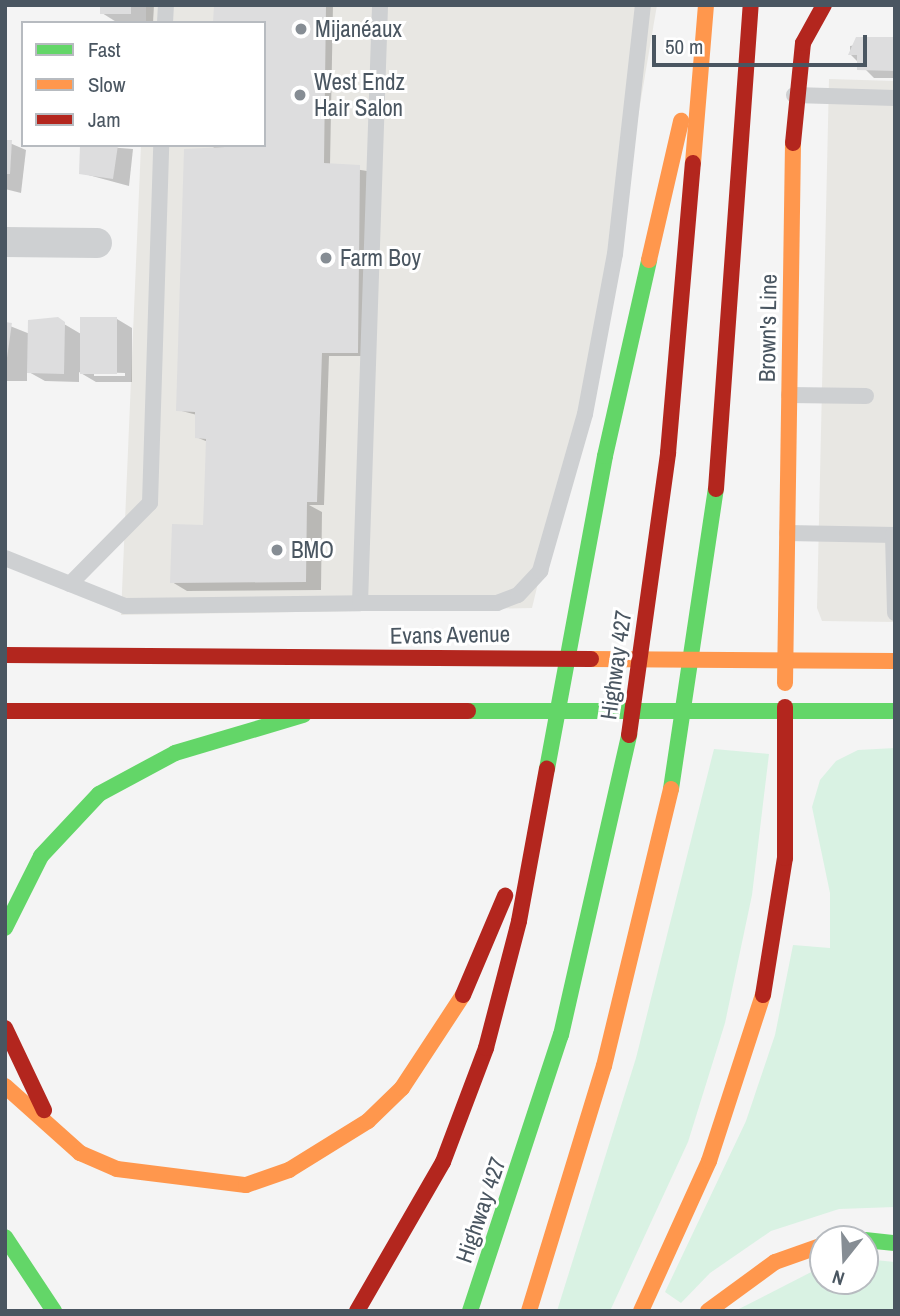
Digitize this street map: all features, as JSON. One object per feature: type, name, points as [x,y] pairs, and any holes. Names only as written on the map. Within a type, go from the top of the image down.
[{"type":"main road","name":"Highway 427","points":[[470,1311],[561,1035],[623,778],[668,453],[706,5]]},
{"type":"main road","points":[[529,1311],[604,1066],[676,768],[720,464],[751,5]]},
{"type":"main road","name":"Brown's Line","points":[[641,1311],[709,1161],[746,1059],[771,965],[785,858],[785,657],[794,95],[803,43],[824,5]]},
{"type":"main road","points":[[357,1311],[417,1213],[467,1103],[519,921],[605,456],[673,140],[702,71]]},
{"type":"main road","name":"Evans Avenue","points":[[5,655],[729,659],[785,657],[895,661]]},
{"type":"main road","points":[[5,711],[303,715],[785,707],[895,711]]},
{"type":"main road","points":[[5,928],[41,856],[99,794],[175,753],[303,715]]},
{"type":"main road","points":[[5,1086],[80,1153],[117,1169],[246,1185],[289,1170],[368,1121],[402,1088],[459,1005],[544,796]]},
{"type":"main road","points":[[5,1028],[53,1127]]},
{"type":"main road","points":[[5,1237],[54,1311]]},
{"type":"main road","points":[[708,1311],[775,1262],[809,1250]]},
{"type":"street","points":[[5,243],[97,243]]},
{"type":"lane","points":[[360,603],[380,5]]},
{"type":"lane","points":[[5,558],[125,606],[496,603],[518,596],[540,571],[585,414],[615,254],[643,5]]},
{"type":"lane","points":[[794,95],[895,98]]},
{"type":"lane","points":[[70,584],[150,503],[161,147]]},
{"type":"lane","points":[[789,395],[866,396]]},
{"type":"lane","points":[[787,533],[894,535],[895,613]]},
{"type":"shaded area","points":[[146,5],[657,5],[608,293],[532,608],[121,615],[141,147],[266,147],[266,21],[146,21]]},
{"type":"shaded area","points":[[829,79],[895,81],[895,622],[822,621],[817,608]]},
{"type":"green space","points":[[895,748],[895,1207],[839,1209],[771,1231],[710,1273],[681,1303],[665,1292],[746,1121],[775,1035],[793,945],[830,948],[830,893],[812,807],[820,780],[836,761],[858,750]]},
{"type":"green space","points":[[714,749],[769,754],[752,895],[725,1023],[688,1142],[610,1311],[557,1311],[636,1058]]},
{"type":"green space","points":[[879,1260],[895,1262],[895,1311],[735,1311],[809,1273],[809,1295],[879,1295]]},
{"type":"building","points":[[100,5],[131,5],[131,14],[100,14]]},
{"type":"building","points":[[214,5],[326,5],[324,163],[360,165],[358,353],[322,353],[317,502],[307,502],[306,582],[170,583],[172,524],[203,525],[206,439],[195,438],[195,412],[176,411],[184,149],[266,147],[266,21],[213,21]]},
{"type":"building","points":[[856,37],[895,37],[895,71],[857,70],[857,55],[848,55]]},
{"type":"building","points":[[5,140],[12,140],[10,174],[5,174]]},
{"type":"building","points":[[80,147],[118,147],[113,179],[79,174]]},
{"type":"building","points":[[58,317],[65,322],[64,374],[27,373],[28,320]]},
{"type":"building","points":[[80,317],[117,317],[117,374],[80,374]]},
{"type":"building","points":[[5,322],[12,323],[5,372]]},
{"type":"traffic: fast","points":[[547,769],[605,456],[649,260]]},
{"type":"traffic: fast","points":[[671,789],[716,489]]},
{"type":"traffic: fast","points":[[468,711],[895,711]]},
{"type":"traffic: fast","points":[[5,928],[41,856],[99,794],[175,753],[303,715]]},
{"type":"traffic: fast","points":[[470,1311],[561,1035],[629,735]]},
{"type":"traffic: fast","points":[[5,1237],[54,1311]]},
{"type":"traffic: fast","points":[[879,1241],[895,1243]]},
{"type":"traffic: slow","points":[[693,163],[706,5]]},
{"type":"traffic: slow","points":[[649,260],[681,121]]},
{"type":"traffic: slow","points":[[785,683],[793,143]]},
{"type":"traffic: slow","points":[[591,659],[895,661]]},
{"type":"traffic: slow","points":[[529,1311],[604,1066],[671,789]]},
{"type":"traffic: slow","points":[[5,1086],[80,1153],[117,1169],[246,1185],[289,1170],[368,1121],[402,1088],[463,995]]},
{"type":"traffic: slow","points":[[641,1311],[709,1161],[763,995]]},
{"type":"traffic: slow","points":[[708,1311],[775,1262],[809,1250]]},
{"type":"traffic: jam","points":[[716,489],[751,5]]},
{"type":"traffic: jam","points":[[793,143],[803,43],[824,5]]},
{"type":"traffic: jam","points":[[629,735],[668,453],[693,163]]},
{"type":"traffic: jam","points":[[5,655],[591,659]]},
{"type":"traffic: jam","points":[[763,995],[785,858],[785,707]]},
{"type":"traffic: jam","points":[[5,711],[468,711]]},
{"type":"traffic: jam","points":[[357,1311],[443,1162],[486,1048],[519,921],[547,769]]},
{"type":"traffic: jam","points":[[463,995],[505,896]]},
{"type":"traffic: jam","points":[[5,1028],[44,1110]]},
{"type":"place","name":"Mijanéaux","points":[[301,29]]},
{"type":"place","name":"West Endz Hair Salon","points":[[300,95]]},
{"type":"place","name":"Farm Boy","points":[[326,258]]},
{"type":"place","name":"BMO","points":[[277,550]]}]
